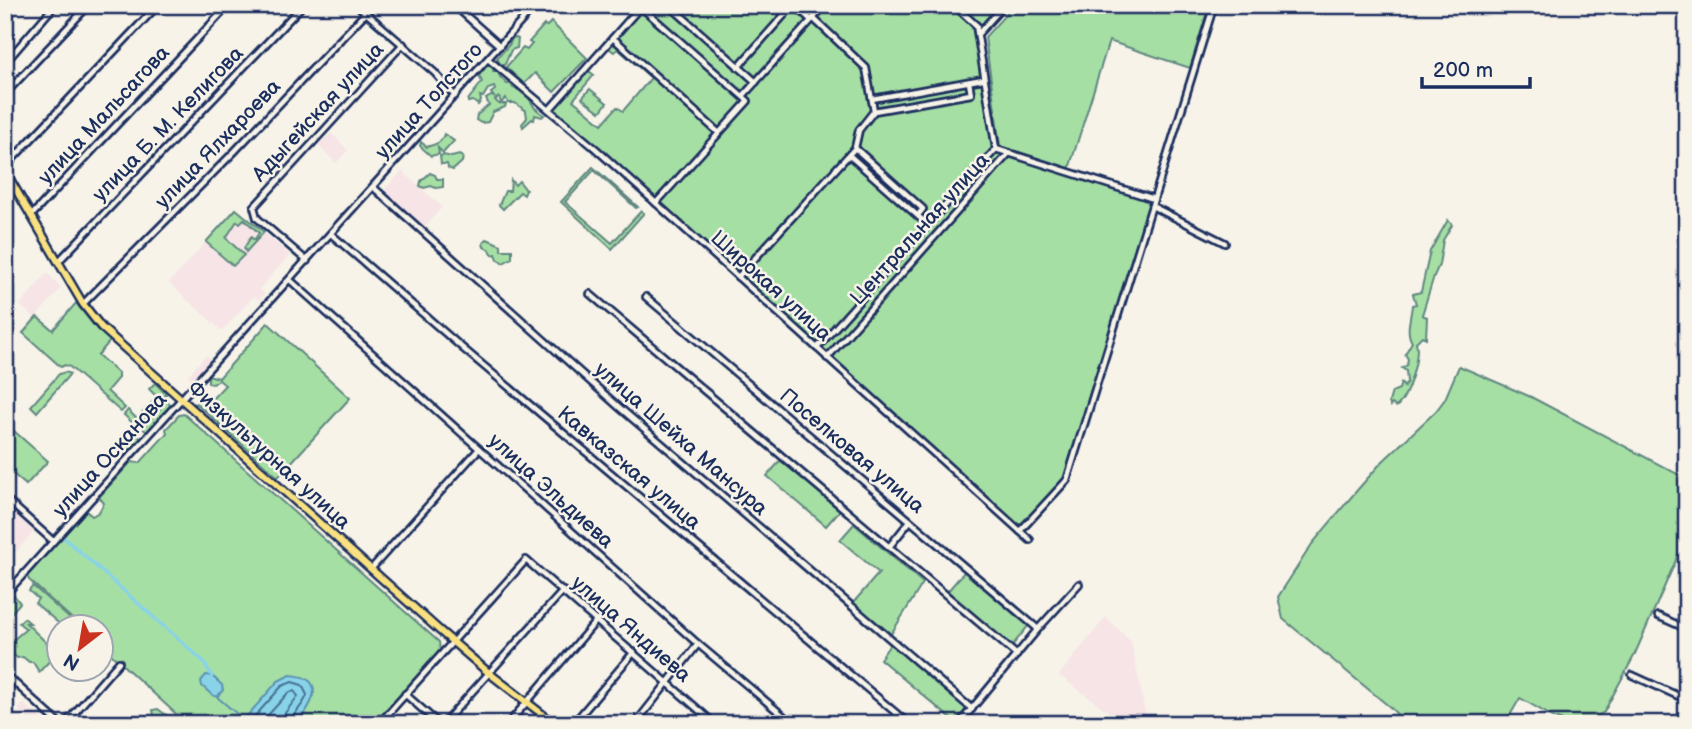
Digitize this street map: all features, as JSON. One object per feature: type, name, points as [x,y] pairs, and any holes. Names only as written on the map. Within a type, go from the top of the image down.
[{"type":"main road","name":"Физкультурная улица","points":[[5,169],[83,304],[101,327],[371,570],[489,673],[555,724]]},
{"type":"street","points":[[5,63],[55,5]]},
{"type":"street","points":[[5,93],[89,5]]},
{"type":"street","points":[[5,169],[158,5]]},
{"type":"street","name":"улица Мальсагова","points":[[31,216],[229,5]]},
{"type":"street","points":[[357,5],[435,73],[455,96]]},
{"type":"street","name":"улица Ялхароева","points":[[83,304],[234,152],[373,5]]},
{"type":"street","points":[[454,5],[500,46]]},
{"type":"street","name":"улица Толстого","points":[[373,187],[536,5]]},
{"type":"street","points":[[669,5],[756,82]]},
{"type":"street","points":[[738,66],[794,5],[866,68],[874,111]]},
{"type":"street","points":[[809,5],[818,13]]},
{"type":"street","points":[[743,96],[825,5]]},
{"type":"street","points":[[954,5],[983,28]]},
{"type":"street","points":[[977,34],[1004,5]]},
{"type":"street","points":[[1020,531],[1067,480],[1213,5]]},
{"type":"street","points":[[550,109],[642,6],[748,101],[656,203]]},
{"type":"street","name":"улица Б. М. Келигова","points":[[58,262],[300,8]]},
{"type":"street","name":"Центральная улица","points":[[976,25],[996,149]]},
{"type":"street","points":[[613,38],[719,133]]},
{"type":"street","name":"Адыгейская улица","points":[[307,261],[257,218],[253,211],[255,204],[403,44]]},
{"type":"street","name":"Широкая улица","points":[[488,59],[550,109],[656,203],[1030,540]]},
{"type":"street","points":[[872,99],[983,79]]},
{"type":"street","points":[[738,277],[855,148],[859,130],[874,111],[971,94],[969,82]]},
{"type":"street","points":[[855,148],[923,209],[918,215]]},
{"type":"street","name":"Центральная улица","points":[[996,149],[1154,199]]},
{"type":"street","name":"Центральная улица","points":[[817,348],[996,149]]},
{"type":"street","name":"Центральная улица","points":[[827,358],[1009,153]]},
{"type":"street","points":[[849,155],[928,225]]},
{"type":"street","name":"улица Осканова","points":[[5,593],[373,187]]},
{"type":"street","name":"улица Шейха Мансура","points":[[373,187],[611,399],[972,709]]},
{"type":"street","points":[[1152,205],[1225,243]]},
{"type":"street","name":"Кавказская улица","points":[[331,234],[909,724]]},
{"type":"street","name":"улица Эльдиева","points":[[290,280],[698,644],[793,724]]},
{"type":"street","points":[[590,294],[1017,655]]},
{"type":"street","name":"Поселковая улица","points":[[646,297],[1038,629]]},
{"type":"street","points":[[371,570],[479,449]]},
{"type":"street","points":[[5,498],[52,541]]},
{"type":"street","points":[[889,547],[910,521]]},
{"type":"street","name":"улица Яндиева","points":[[453,641],[526,560],[715,724]]},
{"type":"street","points":[[959,724],[1079,584]]},
{"type":"street","points":[[405,694],[441,724],[563,591]]},
{"type":"street","points":[[1658,616],[1687,629]]},
{"type":"street","points":[[508,724],[597,620]]},
{"type":"street","points":[[379,724],[453,641]]},
{"type":"street","points":[[635,724],[698,644]]},
{"type":"street","points":[[573,724],[634,652]]},
{"type":"street","points":[[5,674],[62,724],[119,662]]},
{"type":"street","points":[[1632,675],[1687,700]]},
{"type":"shaded area","points":[[331,133],[348,150],[336,163],[318,145]]},
{"type":"shaded area","points":[[402,171],[442,207],[423,229],[383,192]]},
{"type":"shaded area","points":[[236,209],[290,255],[259,289],[264,294],[259,300],[254,296],[222,331],[169,283]]},
{"type":"shaded area","points":[[47,273],[61,288],[35,318],[20,305]]},
{"type":"shaded area","points":[[206,355],[211,360],[193,380],[188,375]]},
{"type":"shaded area","points":[[5,503],[35,530],[5,564]]},
{"type":"shaded area","points":[[1106,617],[1131,642],[1146,717],[1140,724],[1125,724],[1059,675]]},
{"type":"shaded area","points":[[23,703],[45,722],[44,724],[34,724],[18,709]]},
{"type":"green space","points":[[642,5],[1004,5],[977,35],[996,149],[1154,199],[1067,480],[1020,531],[550,109],[586,69],[594,75],[573,100],[602,124],[617,107],[623,111],[651,78],[618,49],[614,52],[606,46]]},
{"type":"green space","points":[[1014,5],[1209,5],[1190,68],[1109,41],[1069,169],[1000,146],[985,37]]},
{"type":"green space","points":[[551,22],[587,58],[554,92],[535,73],[524,84],[506,67],[523,48],[527,50],[532,44],[529,42],[544,25],[547,26]]},
{"type":"green space","points":[[513,37],[518,39],[517,48],[511,50],[505,64],[501,66],[497,58]]},
{"type":"green space","points":[[490,62],[494,66],[493,72],[498,72],[507,84],[525,92],[535,108],[544,115],[542,117],[535,115],[534,120],[523,127],[522,124],[527,118],[526,111],[515,103],[508,103],[506,98],[501,103],[499,97],[495,100],[499,104],[506,104],[505,107],[493,112],[488,122],[481,123],[476,120],[477,115],[489,105],[486,99],[494,97],[491,93],[495,90],[494,87],[488,89],[483,97],[480,96],[478,105],[468,100],[482,82],[479,76]]},
{"type":"green space","points":[[590,89],[607,103],[600,112],[582,98]]},
{"type":"green space","points":[[444,134],[454,141],[443,153],[438,148],[439,154],[431,156],[420,146],[421,142],[427,147],[438,143]]},
{"type":"green space","points":[[459,155],[463,157],[462,162],[453,170],[448,168],[447,164],[441,164],[440,156]]},
{"type":"green space","points":[[593,167],[638,207],[594,170],[565,202],[612,243],[641,211],[644,213],[612,249],[561,202]]},
{"type":"green space","points":[[430,173],[437,179],[443,179],[443,187],[420,186],[421,181]]},
{"type":"green space","points":[[511,180],[515,185],[519,181],[526,190],[524,195],[520,192],[503,209],[499,205],[505,191],[510,191]]},
{"type":"green space","points":[[236,209],[264,232],[246,252],[244,248],[251,237],[254,240],[259,233],[244,219],[240,223],[237,221],[226,238],[244,255],[233,266],[206,242]]},
{"type":"green space","points":[[1448,220],[1452,225],[1443,240],[1439,265],[1422,315],[1427,317],[1426,338],[1422,336],[1416,342],[1415,366],[1405,395],[1396,407],[1392,404],[1390,406],[1392,392],[1399,389],[1401,383],[1404,387],[1407,382],[1406,371],[1402,368],[1407,365],[1405,354],[1412,342],[1409,329],[1412,305],[1416,304],[1413,294],[1421,292],[1430,251]]},
{"type":"green space","points":[[487,239],[501,245],[501,250],[512,250],[512,258],[503,263],[496,254],[493,255],[484,247],[483,243]]},
{"type":"green space","points":[[76,303],[97,329],[111,340],[98,355],[118,373],[118,378],[107,391],[125,408],[121,412],[70,367],[61,367],[23,333],[37,317],[53,330]]},
{"type":"green space","points":[[268,323],[350,398],[278,477],[196,403],[204,393],[212,399],[225,385],[219,380],[213,384],[208,383],[208,375],[219,378]]},
{"type":"green space","points":[[1459,366],[1531,397],[1687,479],[1687,535],[1634,656],[1604,712],[1584,724],[1570,724],[1555,718],[1520,698],[1505,724],[1406,724],[1391,708],[1283,619],[1278,597],[1312,544],[1381,463],[1436,411],[1445,399]]},
{"type":"green space","points":[[59,374],[70,374],[37,412],[31,406]]},
{"type":"green space","points":[[155,383],[166,394],[137,427],[124,415],[128,410],[137,419],[157,397],[149,389]]},
{"type":"green space","points":[[167,401],[171,405],[147,432],[142,428]]},
{"type":"green space","points":[[184,414],[439,642],[440,650],[374,724],[187,724],[116,659],[116,614],[67,614],[29,580],[27,576],[86,511],[92,516],[99,512],[104,503],[99,497],[131,462],[140,463],[179,415]]},
{"type":"green space","points":[[131,429],[141,438],[127,454],[123,450],[128,444],[120,437]]},
{"type":"green space","points":[[14,431],[48,461],[26,485],[5,467],[5,441]]},
{"type":"green space","points":[[781,460],[840,510],[826,526],[767,476]]},
{"type":"green space","points":[[854,524],[923,583],[891,634],[853,603],[879,573],[840,540]]},
{"type":"green space","points":[[965,571],[1029,625],[1012,646],[947,592]]},
{"type":"green space","points":[[33,586],[64,614],[48,614],[35,603],[38,599],[29,591]]},
{"type":"green space","points":[[14,595],[20,603],[5,620],[5,602]]},
{"type":"green space","points":[[24,618],[46,642],[46,665],[39,672],[33,662],[23,657],[17,658],[5,647],[5,640],[9,636],[13,640],[26,629],[19,623]]},
{"type":"green space","points":[[891,643],[968,708],[956,723],[880,659]]},
{"type":"green space","points":[[158,709],[178,724],[146,724],[154,715],[153,710]]},
{"type":"water","points":[[206,675],[212,676],[222,685],[223,690],[217,697],[202,686],[201,681]]},
{"type":"water","points":[[290,675],[310,681],[314,694],[296,724],[240,724],[278,681]]},
{"type":"waterway","points":[[62,536],[203,661],[212,676]]},
{"type":"waterway","points":[[217,697],[243,719]]}]
